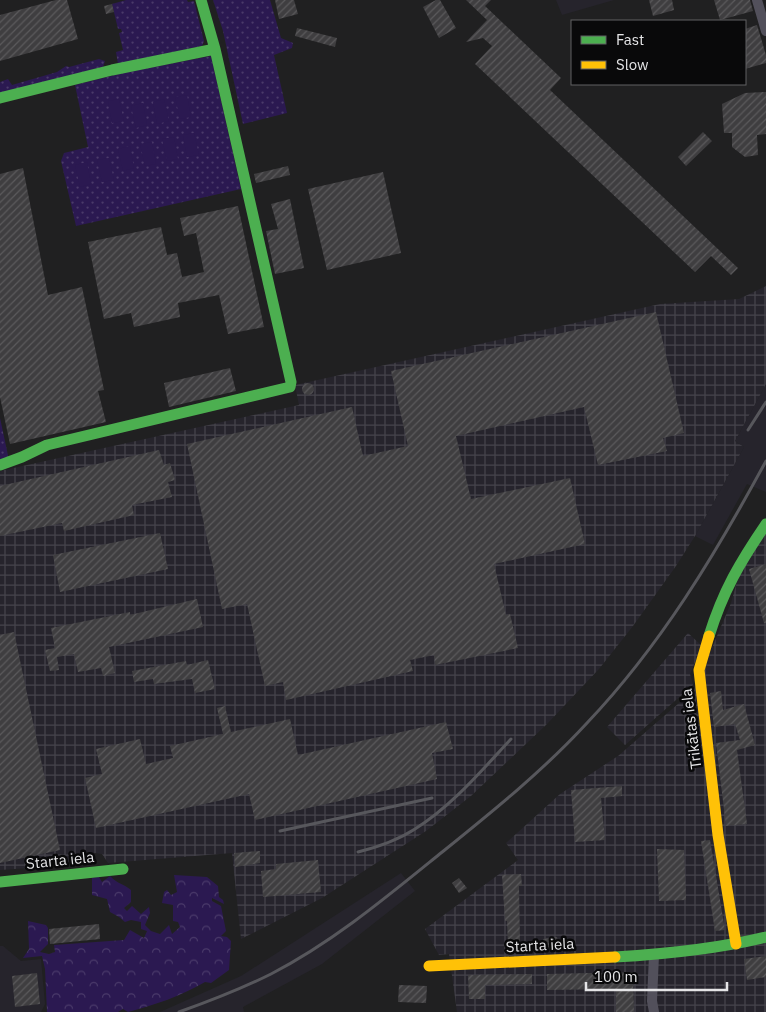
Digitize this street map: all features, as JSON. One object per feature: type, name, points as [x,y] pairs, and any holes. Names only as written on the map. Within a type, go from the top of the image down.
[{"type":"street","points":[[0,465],[47,445],[290,387],[291,382],[215,49],[201,0]]},
{"type":"street","points":[[757,0],[766,31]]},
{"type":"street","points":[[0,98],[112,70],[215,49]]},
{"type":"street","name":"Trikātas iela","points":[[736,944],[718,835],[699,670],[703,653],[725,594],[741,560],[766,524]]},
{"type":"street","name":"Starta iela","points":[[0,882],[123,869]]},
{"type":"street","name":"Starta iela","points":[[428,966],[654,955],[736,944],[766,937]]},
{"type":"street","points":[[654,955],[652,1001],[654,1012]]},
{"type":"shaded area","points":[[556,0],[614,0],[562,15]]},
{"type":"shaded area","points":[[766,286],[766,384],[735,441],[744,447],[695,536],[633,626],[599,669],[547,724],[471,796],[426,831],[322,898],[241,939],[232,853],[108,863],[102,854],[88,852],[80,853],[84,857],[73,865],[0,870],[0,471],[299,405],[295,385],[660,304],[739,299]]},
{"type":"shaded area","points":[[766,384],[766,492],[747,484],[713,545],[695,536],[744,447],[735,441]]},
{"type":"shaded area","points":[[766,531],[766,1012],[457,1012],[449,954],[439,955],[425,929],[518,860],[506,843],[560,794],[618,756],[694,690],[731,603],[739,574]]},
{"type":"shaded area","points":[[688,633],[702,646],[690,674],[693,685],[625,745],[607,727]]},
{"type":"shaded area","points":[[401,873],[415,891],[322,964],[243,1007],[244,1012],[160,1012],[241,976]]},
{"type":"shaded area","points":[[0,946],[3,946],[21,961],[41,959],[45,1004],[41,1012],[0,1012]]},
{"type":"green space","points":[[126,0],[194,1],[204,41],[202,46],[118,64],[116,52],[123,50],[119,33],[122,32],[121,29],[118,29],[112,4]]},
{"type":"green space","points":[[213,0],[270,0],[281,38],[293,43],[292,48],[274,55],[287,113],[243,124],[223,31]]},
{"type":"green space","points":[[211,56],[241,189],[76,226],[61,161],[64,153],[88,147],[75,85],[123,73]]},
{"type":"green space","points":[[99,59],[105,61],[103,67],[0,94],[0,82],[8,79],[12,85],[57,72],[66,66],[69,67]]},
{"type":"green space","points":[[187,95],[191,117],[180,119],[175,97]]},
{"type":"green space","points":[[119,99],[124,121],[112,123],[108,101]]},
{"type":"green space","points":[[164,99],[169,121],[157,124],[153,102]]},
{"type":"green space","points":[[143,103],[147,125],[136,128],[131,106]]},
{"type":"green space","points":[[194,133],[199,155],[187,157],[183,135]]},
{"type":"green space","points":[[174,137],[178,159],[167,161],[162,139]]},
{"type":"green space","points":[[152,142],[156,164],[145,166],[140,144]]},
{"type":"green space","points":[[130,146],[134,168],[123,171],[118,149]]},
{"type":"green space","points":[[109,158],[114,180],[102,182],[97,160]]},
{"type":"green space","points":[[87,162],[91,184],[80,187],[75,165]]},
{"type":"green space","points":[[0,418],[9,460],[0,462]]},
{"type":"green space","points":[[174,875],[207,877],[218,886],[219,897],[223,900],[224,904],[212,898],[212,901],[221,906],[226,931],[221,936],[227,937],[231,941],[229,970],[211,983],[205,982],[168,1000],[128,1012],[123,1009],[118,1012],[47,1012],[45,969],[42,956],[23,958],[29,949],[28,921],[46,925],[48,928],[48,944],[40,952],[49,954],[55,952],[54,945],[124,940],[130,930],[144,938],[147,931],[141,929],[141,922],[131,920],[125,922],[110,912],[107,899],[92,895],[92,878],[99,877],[102,882],[110,876],[131,890],[131,902],[124,908],[127,911],[132,906],[141,914],[149,907],[150,913],[145,925],[151,931],[160,934],[169,925],[172,934],[180,927],[178,922],[173,921],[173,905],[162,903],[164,892],[167,890],[171,895],[177,892]]},
{"type":"building","points":[[56,0],[67,0],[78,39],[0,61],[0,15]]},
{"type":"building","points":[[275,0],[294,0],[298,14],[279,19]]},
{"type":"building","points":[[436,0],[440,0],[456,28],[439,38],[423,7]]},
{"type":"building","points":[[466,0],[491,0],[485,6],[561,78],[550,90],[738,268],[731,275],[711,256],[695,272],[475,64],[492,46],[483,38],[466,42],[487,20]]},
{"type":"building","points":[[649,0],[672,0],[674,10],[653,16]]},
{"type":"building","points":[[714,0],[750,0],[753,11],[720,20]]},
{"type":"building","points":[[112,4],[114,12],[106,14],[104,6]]},
{"type":"building","points":[[757,25],[766,55],[766,63],[746,69],[746,29]]},
{"type":"building","points":[[297,28],[337,38],[335,47],[295,36]]},
{"type":"building","points":[[766,92],[766,134],[757,135],[758,155],[745,157],[732,147],[732,133],[724,133],[722,104],[745,93]]},
{"type":"building","points":[[703,132],[712,141],[686,166],[678,157]]},
{"type":"building","points":[[288,166],[290,175],[256,183],[254,174]]},
{"type":"building","points":[[23,168],[48,295],[82,287],[104,390],[98,391],[106,422],[10,444],[0,397],[0,174]]},
{"type":"building","points":[[383,172],[401,253],[327,270],[308,189]]},
{"type":"building","points":[[290,199],[304,268],[275,274],[266,231],[278,229],[271,204]]},
{"type":"building","points":[[238,206],[264,327],[228,334],[219,295],[178,303],[180,317],[134,327],[131,313],[104,319],[88,242],[161,227],[167,255],[177,253],[182,277],[204,272],[196,233],[184,236],[180,218]]},
{"type":"building","points":[[656,312],[684,433],[663,438],[667,451],[598,465],[584,407],[456,436],[471,499],[570,478],[585,544],[494,564],[506,615],[510,614],[518,648],[435,665],[434,655],[410,660],[413,671],[286,700],[283,682],[265,686],[247,604],[222,609],[187,444],[352,407],[363,456],[408,446],[391,371]]},
{"type":"building","points":[[230,368],[236,391],[169,407],[164,383]]},
{"type":"building","points":[[308,383],[314,389],[308,395],[302,389]]},
{"type":"building","points":[[159,450],[164,465],[170,463],[175,480],[168,482],[172,497],[132,505],[134,515],[64,531],[62,523],[0,536],[0,486]]},
{"type":"building","points":[[160,533],[168,569],[60,592],[53,555]]},
{"type":"building","points":[[766,564],[766,623],[764,623],[749,569]]},
{"type":"building","points":[[197,599],[203,627],[109,647],[115,673],[103,676],[101,668],[78,672],[74,654],[57,657],[59,670],[50,671],[45,650],[55,648],[51,628],[130,612],[130,615]]},
{"type":"building","points":[[14,632],[60,850],[0,863],[0,635]]},
{"type":"building","points":[[208,660],[215,689],[195,693],[192,679],[154,684],[153,679],[134,682],[132,671],[186,661],[187,665]]},
{"type":"building","points":[[721,691],[723,710],[744,704],[755,745],[737,750],[747,824],[726,826],[716,743],[740,740],[735,724],[714,727],[710,693]]},
{"type":"building","points":[[225,706],[231,732],[290,719],[298,755],[446,722],[453,749],[432,753],[437,779],[255,820],[249,794],[96,828],[85,778],[102,774],[96,749],[140,739],[146,764],[173,758],[170,746],[223,734],[217,708]]},
{"type":"building","points":[[622,786],[622,796],[601,798],[605,840],[575,842],[571,790]]},
{"type":"building","points":[[710,840],[725,930],[715,931],[701,841]]},
{"type":"building","points":[[657,849],[684,850],[686,900],[659,901]]},
{"type":"building","points":[[260,851],[260,863],[235,867],[234,853]]},
{"type":"building","points":[[318,860],[321,892],[263,897],[261,871],[276,869],[276,864]]},
{"type":"building","points":[[521,874],[522,886],[519,886],[520,944],[508,945],[502,875]]},
{"type":"building","points":[[459,878],[467,888],[459,893],[452,883]]},
{"type":"building","points":[[99,924],[100,939],[50,944],[49,929]]},
{"type":"building","points":[[557,937],[559,948],[545,950],[543,939]]},
{"type":"building","points":[[766,956],[766,977],[747,980],[744,959]]},
{"type":"building","points":[[633,972],[634,1012],[616,1012],[616,989],[547,990],[547,974]]},
{"type":"building","points":[[37,973],[40,1004],[15,1007],[12,976]]},
{"type":"building","points":[[532,974],[532,984],[485,985],[485,999],[469,999],[468,975]]},
{"type":"building","points":[[399,985],[427,986],[426,1003],[398,1002]]},
{"type":"railway","points":[[748,430],[766,402]]},
{"type":"railway","points":[[179,1012],[271,974],[336,935],[475,825],[551,759],[614,693],[663,631],[727,531],[766,461]]},
{"type":"railway","points":[[358,852],[395,840],[429,820],[466,787],[511,739]]},
{"type":"railway","points":[[280,831],[432,798]]},
{"type":"traffic: fast","points":[[0,465],[47,445],[290,387],[291,382],[215,49],[201,0]]},
{"type":"traffic: fast","points":[[0,98],[112,70],[215,49]]},
{"type":"traffic: fast","points":[[709,636],[733,577],[766,524]]},
{"type":"traffic: fast","points":[[0,882],[123,869]]},
{"type":"traffic: fast","points":[[615,957],[729,945],[766,937]]},
{"type":"traffic: slow","points":[[709,636],[699,670],[718,835],[736,944]]},
{"type":"traffic: slow","points":[[429,966],[615,957]]}]
